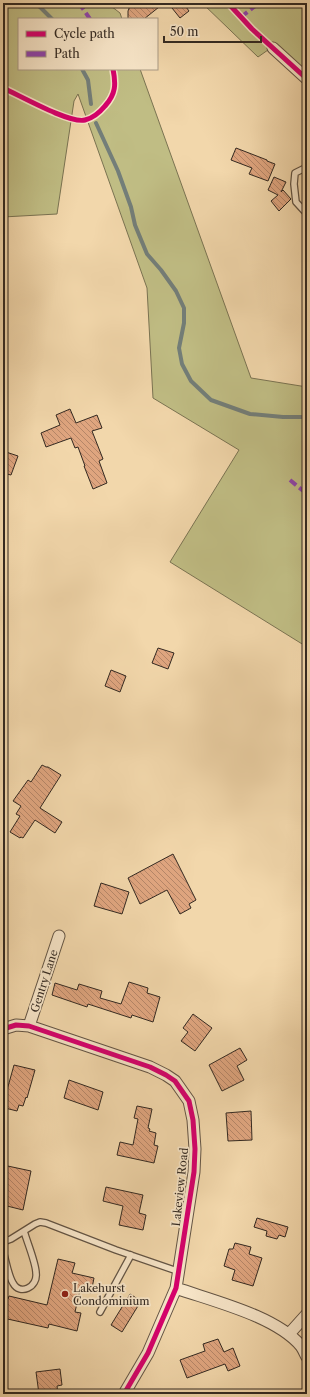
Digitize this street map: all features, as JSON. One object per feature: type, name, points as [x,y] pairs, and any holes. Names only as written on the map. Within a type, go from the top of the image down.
[{"type":"street","points":[[273,48],[307,79]]},
{"type":"street","name":"Gentry Lane","points":[[29,1026],[59,936]]},
{"type":"street","points":[[3,1029],[16,1025],[29,1026]]},
{"type":"street","name":"Lakeview Road","points":[[29,1026],[150,1067],[170,1078],[189,1101],[193,1120],[195,1149],[194,1172],[180,1272],[176,1288],[148,1353],[124,1394]]},
{"type":"street","points":[[176,1288],[251,1313],[289,1334],[302,1347],[307,1357]]},
{"type":"street","points":[[289,1334],[307,1314]]},
{"type":"lane","points":[[307,167],[295,173],[294,184],[296,202],[307,214]]},
{"type":"lane","points":[[3,1242],[11,1239],[35,1224],[40,1222],[46,1223],[130,1255],[180,1272]]},
{"type":"lane","points":[[3,1251],[13,1283],[17,1288],[31,1288],[34,1284],[36,1273],[24,1231]]},
{"type":"lane","points":[[100,1312],[130,1255]]},
{"type":"shaded area","points":[[3,3],[107,3],[120,13],[122,18],[18,18],[18,70],[140,70],[251,378],[307,387],[307,647],[170,562],[239,450],[153,398],[147,288],[78,94],[74,101],[57,214],[3,217]]},
{"type":"shaded area","points":[[202,3],[307,3],[307,76],[275,45],[258,57]]},
{"type":"building","points":[[134,3],[164,3],[145,18],[128,18],[130,6]]},
{"type":"building","points":[[168,3],[183,3],[189,11],[180,18]]},
{"type":"building","points":[[236,148],[275,164],[268,181],[249,174],[252,168],[231,160]]},
{"type":"building","points":[[274,177],[286,182],[281,192],[283,190],[291,199],[279,211],[271,201],[278,195],[268,190]]},
{"type":"building","points":[[70,409],[76,423],[97,415],[102,428],[92,431],[103,459],[99,461],[107,483],[93,489],[78,447],[75,448],[71,438],[46,447],[41,433],[60,425],[56,415]]},
{"type":"building","points":[[3,451],[18,456],[11,475],[3,473]]},
{"type":"building","points":[[158,648],[174,653],[168,669],[152,663]]},
{"type":"building","points":[[111,670],[126,676],[120,692],[105,686]]},
{"type":"building","points":[[42,765],[61,775],[40,808],[62,822],[55,833],[35,820],[23,838],[20,838],[10,832],[20,816],[16,814],[21,806],[13,801],[28,780],[31,782]]},
{"type":"building","points":[[173,854],[196,900],[189,904],[191,908],[180,914],[167,890],[140,904],[128,878]]},
{"type":"building","points":[[101,883],[129,892],[122,914],[94,906]]},
{"type":"building","points":[[129,982],[148,988],[147,993],[160,997],[153,1022],[132,1015],[131,1018],[88,1004],[87,1007],[52,995],[55,983],[77,990],[79,984],[102,991],[100,998],[121,1004]]},
{"type":"building","points":[[193,1014],[212,1028],[195,1051],[181,1041],[188,1032],[183,1028]]},
{"type":"building","points":[[240,1048],[247,1060],[237,1066],[244,1080],[222,1091],[209,1065]]},
{"type":"building","points":[[14,1065],[35,1070],[27,1098],[26,1097],[23,1106],[19,1105],[17,1111],[5,1108],[7,1102],[4,1101]]},
{"type":"building","points":[[69,1080],[103,1092],[98,1110],[64,1098]]},
{"type":"building","points":[[137,1106],[152,1109],[148,1128],[150,1129],[149,1131],[156,1133],[154,1145],[158,1146],[154,1163],[117,1155],[120,1142],[133,1145],[138,1119],[134,1118]]},
{"type":"building","points":[[251,1111],[252,1140],[228,1141],[226,1113]]},
{"type":"building","points":[[3,1165],[31,1171],[23,1210],[3,1205]]},
{"type":"building","points":[[106,1187],[143,1195],[139,1213],[146,1215],[143,1230],[119,1225],[123,1206],[103,1201]]},
{"type":"building","points":[[257,1218],[288,1227],[285,1237],[279,1235],[277,1239],[266,1236],[267,1231],[254,1227]]},
{"type":"building","points":[[235,1243],[251,1247],[249,1254],[262,1258],[253,1286],[232,1280],[235,1270],[224,1266],[229,1249],[233,1249]]},
{"type":"building","name":"Lakehurst Condominium","points":[[58,1259],[75,1263],[72,1273],[94,1278],[91,1293],[80,1290],[75,1312],[81,1313],[77,1331],[49,1324],[48,1328],[3,1318],[3,1297],[8,1299],[9,1296],[47,1305]]},
{"type":"building","points":[[130,1294],[141,1301],[122,1332],[111,1325]]},
{"type":"building","points":[[218,1339],[224,1352],[233,1348],[240,1366],[228,1371],[225,1364],[187,1378],[180,1360],[205,1351],[203,1344]]},
{"type":"building","points":[[60,1369],[62,1385],[57,1386],[58,1394],[39,1394],[36,1372]]},
{"type":"waterway","points":[[33,3],[40,7],[51,18]]},
{"type":"waterway","points":[[83,70],[88,80],[91,104]]},
{"type":"waterway","points":[[96,123],[118,171],[131,207],[135,225],[147,254],[176,291],[184,308],[184,323],[179,348],[182,364],[191,381],[211,400],[250,414],[283,417],[307,417]]},
{"type":"marked path","points":[[79,3],[89,18]]},
{"type":"marked path","points":[[241,17],[259,3]]},
{"type":"marked path","points":[[290,480],[307,494]]},
{"type":"cycle path","points":[[228,3],[252,29],[307,79]]},
{"type":"cycle path","points":[[3,88],[68,118],[85,120],[99,113],[109,102],[115,84],[113,70]]},
{"type":"cycle path","points":[[3,1029],[16,1025],[29,1026],[150,1067],[175,1081],[189,1101],[193,1120],[195,1149],[194,1172],[176,1288],[148,1353],[124,1394]]},
{"type":"place","name":"Lakehurst Condominium","points":[[65,1294]]}]
